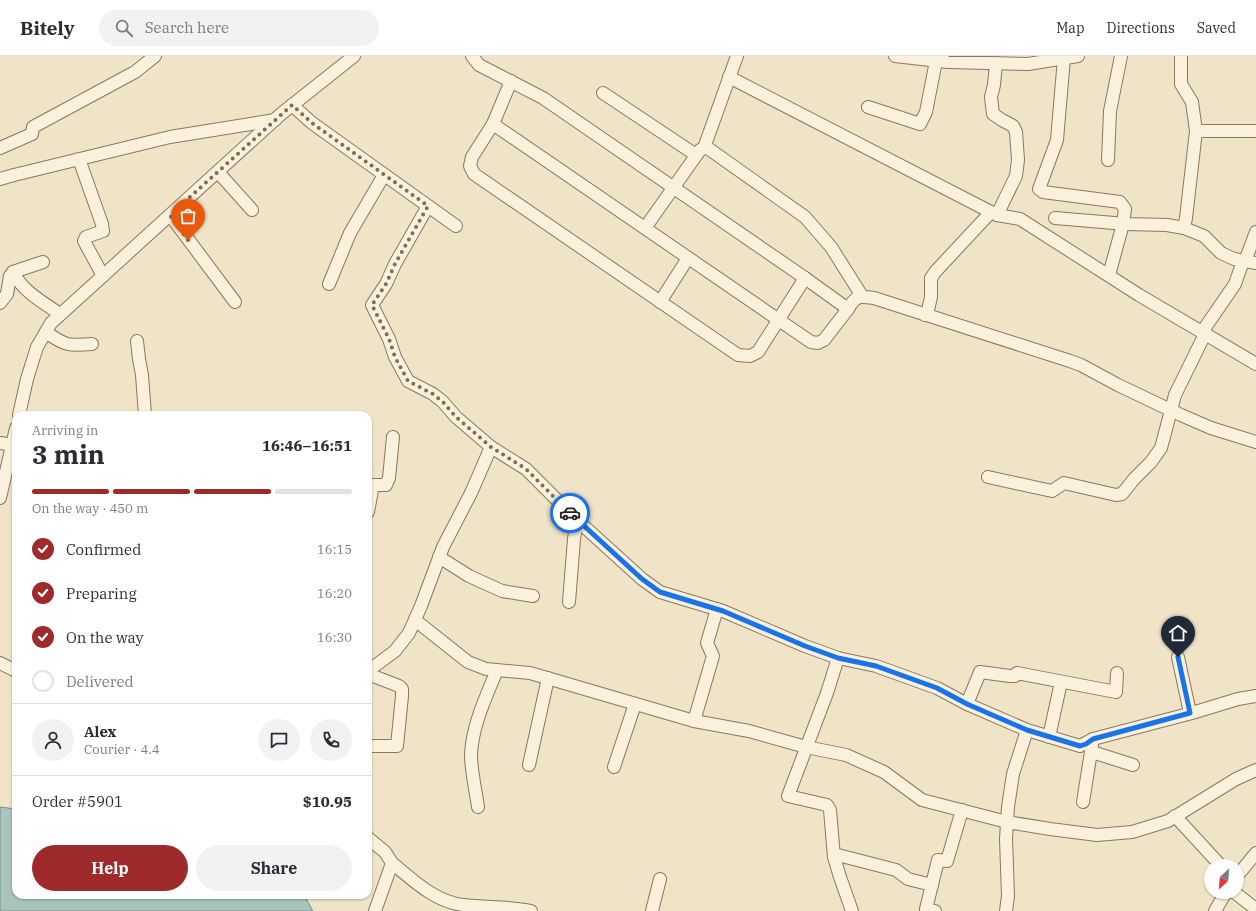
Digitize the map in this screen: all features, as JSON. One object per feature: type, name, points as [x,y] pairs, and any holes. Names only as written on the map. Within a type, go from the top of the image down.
[{"type":"street","points":[[0,148],[32,134],[33,128],[135,72],[155,56]]},
{"type":"street","points":[[472,56],[479,64],[543,98],[848,309]]},
{"type":"street","points":[[645,228],[700,151],[737,56]]},
{"type":"street","points":[[894,56],[936,61],[1028,64],[1078,56]]},
{"type":"street","points":[[1108,160],[1110,111],[1120,56]]},
{"type":"street","points":[[1180,56],[1181,84],[1192,102],[1196,131],[1184,228]]},
{"type":"street","points":[[20,411],[27,379],[37,347],[51,323],[275,120],[349,58]]},
{"type":"street","points":[[1064,58],[1057,140],[1039,188],[1043,192],[1120,202],[1124,209],[1123,224],[1109,275]]},
{"type":"street","points":[[868,107],[920,124],[926,112],[936,61]]},
{"type":"street","points":[[925,315],[928,310],[931,297],[931,278],[936,271],[994,213],[1016,176],[1018,160],[1016,132],[1014,126],[993,114],[991,96],[994,85],[996,63]]},
{"type":"street","points":[[729,77],[994,213],[1020,218],[1109,275],[1256,364]]},
{"type":"street","points":[[512,81],[493,124],[472,157],[470,166],[474,174],[738,355],[750,356],[758,352],[805,278]]},
{"type":"street","points":[[603,94],[700,151],[710,149],[806,217],[831,247],[862,296]]},
{"type":"street","points":[[292,105],[312,123],[456,226]]},
{"type":"street","points":[[0,179],[170,137],[275,120]]},
{"type":"street","points":[[493,124],[811,342],[818,343],[824,340],[848,309],[853,300],[862,296],[874,298],[1081,365],[1118,385],[1211,428],[1256,442]]},
{"type":"street","points":[[1196,131],[1256,130]]},
{"type":"street","points":[[79,159],[102,224],[103,231],[86,237],[84,241],[103,276]]},
{"type":"street","points":[[218,172],[252,210]]},
{"type":"street","points":[[329,284],[350,233],[384,175]]},
{"type":"street","points":[[428,206],[395,264],[386,284],[372,305],[389,339],[395,357],[408,381],[433,394],[443,402],[456,417],[491,447],[526,469],[577,520],[642,579],[660,592],[717,610],[838,658],[883,669],[937,688],[967,704],[1027,730],[1080,746],[1093,739],[1238,699],[1256,696]]},
{"type":"street","points":[[170,215],[235,302]]},
{"type":"street","points":[[1055,218],[1123,224],[1167,225],[1184,228],[1204,236],[1221,253],[1234,259],[1248,262]]},
{"type":"street","points":[[988,477],[1052,491],[1064,483],[1116,495],[1122,494],[1151,462],[1161,448],[1175,395],[1204,333],[1248,262],[1256,232]]},
{"type":"street","points":[[660,302],[688,258]]},
{"type":"street","points":[[0,303],[7,294],[10,276],[13,272],[43,262]]},
{"type":"street","points":[[13,272],[16,278],[30,292],[60,314]]},
{"type":"street","points":[[46,332],[61,343],[67,345],[92,344]]},
{"type":"street","points":[[137,341],[142,375],[145,411]]},
{"type":"street","points":[[372,490],[373,485],[386,485],[389,478],[393,437]]},
{"type":"street","points":[[0,443],[12,445],[0,498]]},
{"type":"street","points":[[372,667],[395,651],[409,633],[443,547],[471,493],[491,447]]},
{"type":"street","points":[[569,602],[577,520]]},
{"type":"street","points":[[439,557],[470,576],[502,591],[532,596]]},
{"type":"street","points":[[694,721],[713,656],[707,643],[717,610]]},
{"type":"street","points":[[415,620],[468,662],[486,669],[530,673],[694,721],[749,731],[806,747],[846,755],[884,772],[922,800],[1007,822],[1050,830],[1097,834],[1132,832],[1168,821],[1236,779],[1256,770]]},
{"type":"street","points":[[1178,657],[1190,713]]},
{"type":"street","points":[[838,658],[827,693],[788,796],[827,805],[830,810],[834,854],[840,877],[852,911]]},
{"type":"street","points":[[0,664],[12,670]]},
{"type":"street","points":[[478,807],[471,756],[473,737],[497,670]]},
{"type":"street","points":[[372,671],[402,689],[397,746],[372,746]]},
{"type":"street","points":[[967,704],[980,672],[1010,676],[1014,676],[1017,673],[1116,692],[1117,673]]},
{"type":"street","points":[[529,765],[548,678]]},
{"type":"street","points":[[1049,737],[1060,682]]},
{"type":"street","points":[[614,767],[635,704]]},
{"type":"street","points":[[1006,911],[1008,896],[1006,839],[1007,822],[1013,774],[1027,730]]},
{"type":"street","points":[[1083,802],[1093,739]]},
{"type":"street","points":[[1092,752],[1133,765]]},
{"type":"street","points":[[935,911],[926,909],[938,860],[947,861],[962,810]]},
{"type":"street","points":[[1175,816],[1215,859]]},
{"type":"street","points":[[372,841],[385,852],[392,864],[423,888],[448,902],[462,905],[531,911]]},
{"type":"street","points":[[1244,868],[1256,853]]},
{"type":"street","points":[[834,854],[896,870],[908,879],[932,885]]},
{"type":"street","points":[[375,911],[392,864]]},
{"type":"street","points":[[652,911],[660,879]]},
{"type":"street","points":[[1214,911],[1222,899]]},
{"type":"street","points":[[1243,899],[1256,910]]},
{"type":"water","points":[[0,807],[12,808],[12,899],[306,899],[313,911],[0,911]]},
{"type":"way so far","points":[[188,240],[170,215],[292,105],[312,123],[428,206],[395,264],[380,295],[372,305],[389,339],[402,373],[408,381],[433,394],[443,402],[448,410],[491,447],[526,469],[570,513]]},
{"type":"route","points":[[570,513],[642,579],[660,592],[723,611],[805,646],[838,658],[876,666],[937,688],[967,704],[1027,730],[1080,746],[1093,739],[1190,713],[1178,657]]}]
